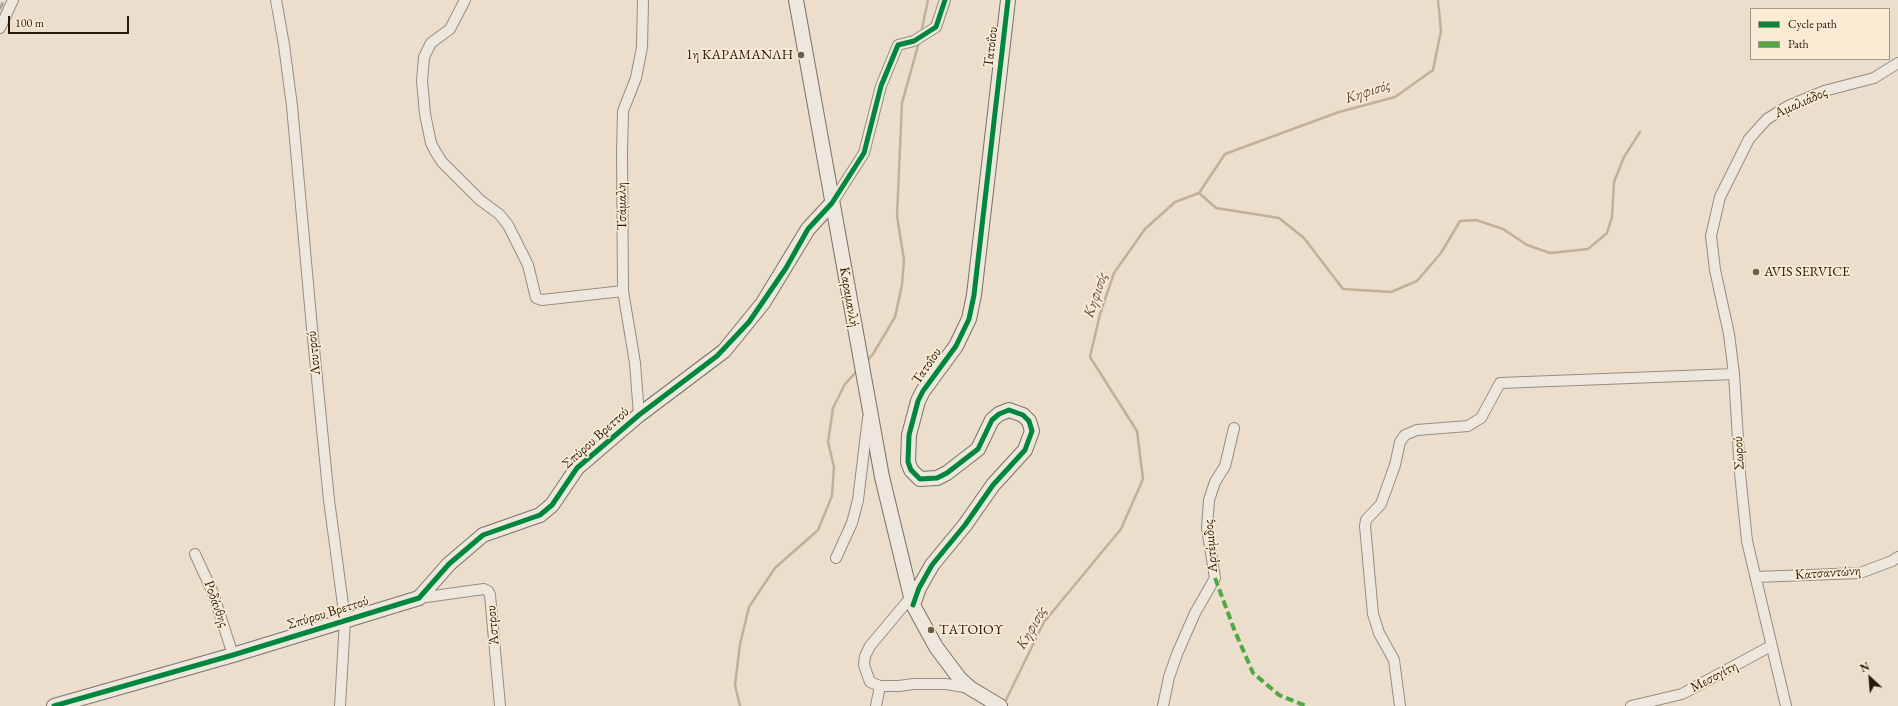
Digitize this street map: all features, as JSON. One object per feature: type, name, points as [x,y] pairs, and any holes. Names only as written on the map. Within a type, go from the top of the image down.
[{"type":"street","points":[[0,28],[13,0]]},
{"type":"street","name":"Λουτρού","points":[[276,0],[292,106],[329,500],[345,620],[340,706]]},
{"type":"street","points":[[465,0],[450,30],[431,43],[424,58],[422,81],[425,114],[435,151],[442,162],[480,200],[499,214],[508,225],[528,265],[536,298],[542,300],[623,291]]},
{"type":"street","name":"Τσάμαλη","points":[[639,415],[635,363],[623,291],[622,120],[626,103],[640,63],[643,34],[643,0]]},
{"type":"street","name":"Καραμανλή","points":[[796,0],[882,477],[901,559],[912,598]]},
{"type":"street","points":[[832,203],[864,153],[881,86],[898,45],[914,41],[936,27],[946,0]]},
{"type":"street","name":"Τατοΐου","points":[[912,598],[926,574],[965,526],[993,485],[1025,450],[1032,431],[1029,422],[1023,415],[1009,410],[999,414],[992,420],[978,449],[947,473],[937,478],[920,478],[911,470],[908,462],[909,435],[918,401],[923,390],[956,346],[970,319],[1008,0]]},
{"type":"street","name":"Αμαλιάδος","points":[[1720,197],[1749,140],[1767,119],[1790,105],[1824,91],[1874,78],[1898,63]]},
{"type":"street","name":"Σωρού","points":[[1720,197],[1711,236],[1715,270],[1729,334],[1734,374],[1747,541],[1786,706]]},
{"type":"street","name":"Σπύρου Βρεττού","points":[[54,706],[233,655],[419,598],[450,564],[483,536],[540,515],[552,505],[577,468],[639,415],[717,356],[732,342],[763,303],[786,268],[808,229],[832,203]]},
{"type":"street","points":[[1400,706],[1394,660],[1379,632],[1373,614],[1365,526],[1366,520],[1381,504],[1395,465],[1400,442],[1405,435],[1417,430],[1468,426],[1481,418],[1500,383],[1734,374]]},
{"type":"street","points":[[836,558],[852,523],[858,500],[870,410]]},
{"type":"street","name":"Αρτέμιδος","points":[[1163,706],[1169,677],[1177,654],[1195,613],[1215,578],[1207,528],[1208,500],[1215,482],[1225,466],[1234,428]]},
{"type":"street","name":"Ροδάνθης","points":[[195,554],[213,593],[233,655]]},
{"type":"street","name":"Κατσαντώνη","points":[[1756,577],[1860,573],[1892,562],[1898,557]]},
{"type":"street","points":[[901,559],[910,570],[916,572],[924,571]]},
{"type":"street","name":"Τατοΐου","points":[[912,598],[924,571],[937,560]]},
{"type":"street","name":"Άστρου","points":[[419,598],[484,589],[488,591],[490,595],[500,706]]},
{"type":"street","points":[[970,688],[946,684],[880,686],[870,682],[866,676],[864,665],[865,656],[870,646],[912,598],[936,647],[954,671],[970,688],[1000,706]]},
{"type":"street","name":"Μεσογίτη","points":[[1631,706],[1682,694],[1771,646]]},
{"type":"street","points":[[876,706],[880,686]]},
{"type":"waterway","points":[[921,33],[928,0]]},
{"type":"waterway","name":"Κηφισός","points":[[1004,704],[1044,622],[1121,529],[1143,479],[1137,431],[1090,357],[1100,314],[1114,273],[1145,229],[1175,202],[1199,193],[1225,154],[1339,112],[1395,97],[1433,70],[1441,31],[1438,0]]},
{"type":"waterway","points":[[866,362],[873,354],[895,317],[902,285],[904,260],[897,216],[902,103],[919,42]]},
{"type":"waterway","points":[[1199,193],[1216,208],[1279,218],[1304,238],[1343,289],[1391,292],[1417,281],[1441,253],[1460,221],[1476,220],[1503,229],[1527,245],[1550,253],[1588,249],[1607,233],[1612,217],[1614,182],[1624,157],[1640,132]]},
{"type":"waterway","points":[[740,706],[735,685],[740,644],[749,607],[775,568],[818,530],[832,496],[834,467],[828,442],[833,408],[845,384],[858,370]]},
{"type":"railway","points":[[0,9],[4,0]]},
{"type":"marked path","points":[[1215,578],[1234,629],[1253,673],[1279,695],[1306,706]]},
{"type":"cycle path","points":[[54,706],[233,655],[419,598],[449,564],[483,535],[540,515],[552,505],[577,468],[639,415],[717,356],[749,322],[786,268],[808,229],[832,203],[864,153],[881,86],[898,45],[914,41],[936,27],[945,0]]},
{"type":"cycle path","points":[[913,605],[919,588],[932,565],[965,525],[993,485],[1025,450],[1032,431],[1029,421],[1023,415],[1009,410],[999,414],[992,420],[978,449],[947,473],[937,478],[920,479],[911,470],[908,462],[909,435],[918,401],[923,391],[956,346],[969,319],[974,295],[1008,0]]},
{"type":"place","name":"1η ΚΑΡΑΜΑΝΛΗ","points":[[801,55]]},
{"type":"place","name":"AVIS SERVICE","points":[[1756,272]]},
{"type":"place","name":"ΤΑΤΟΙΟΥ","points":[[931,630]]}]
